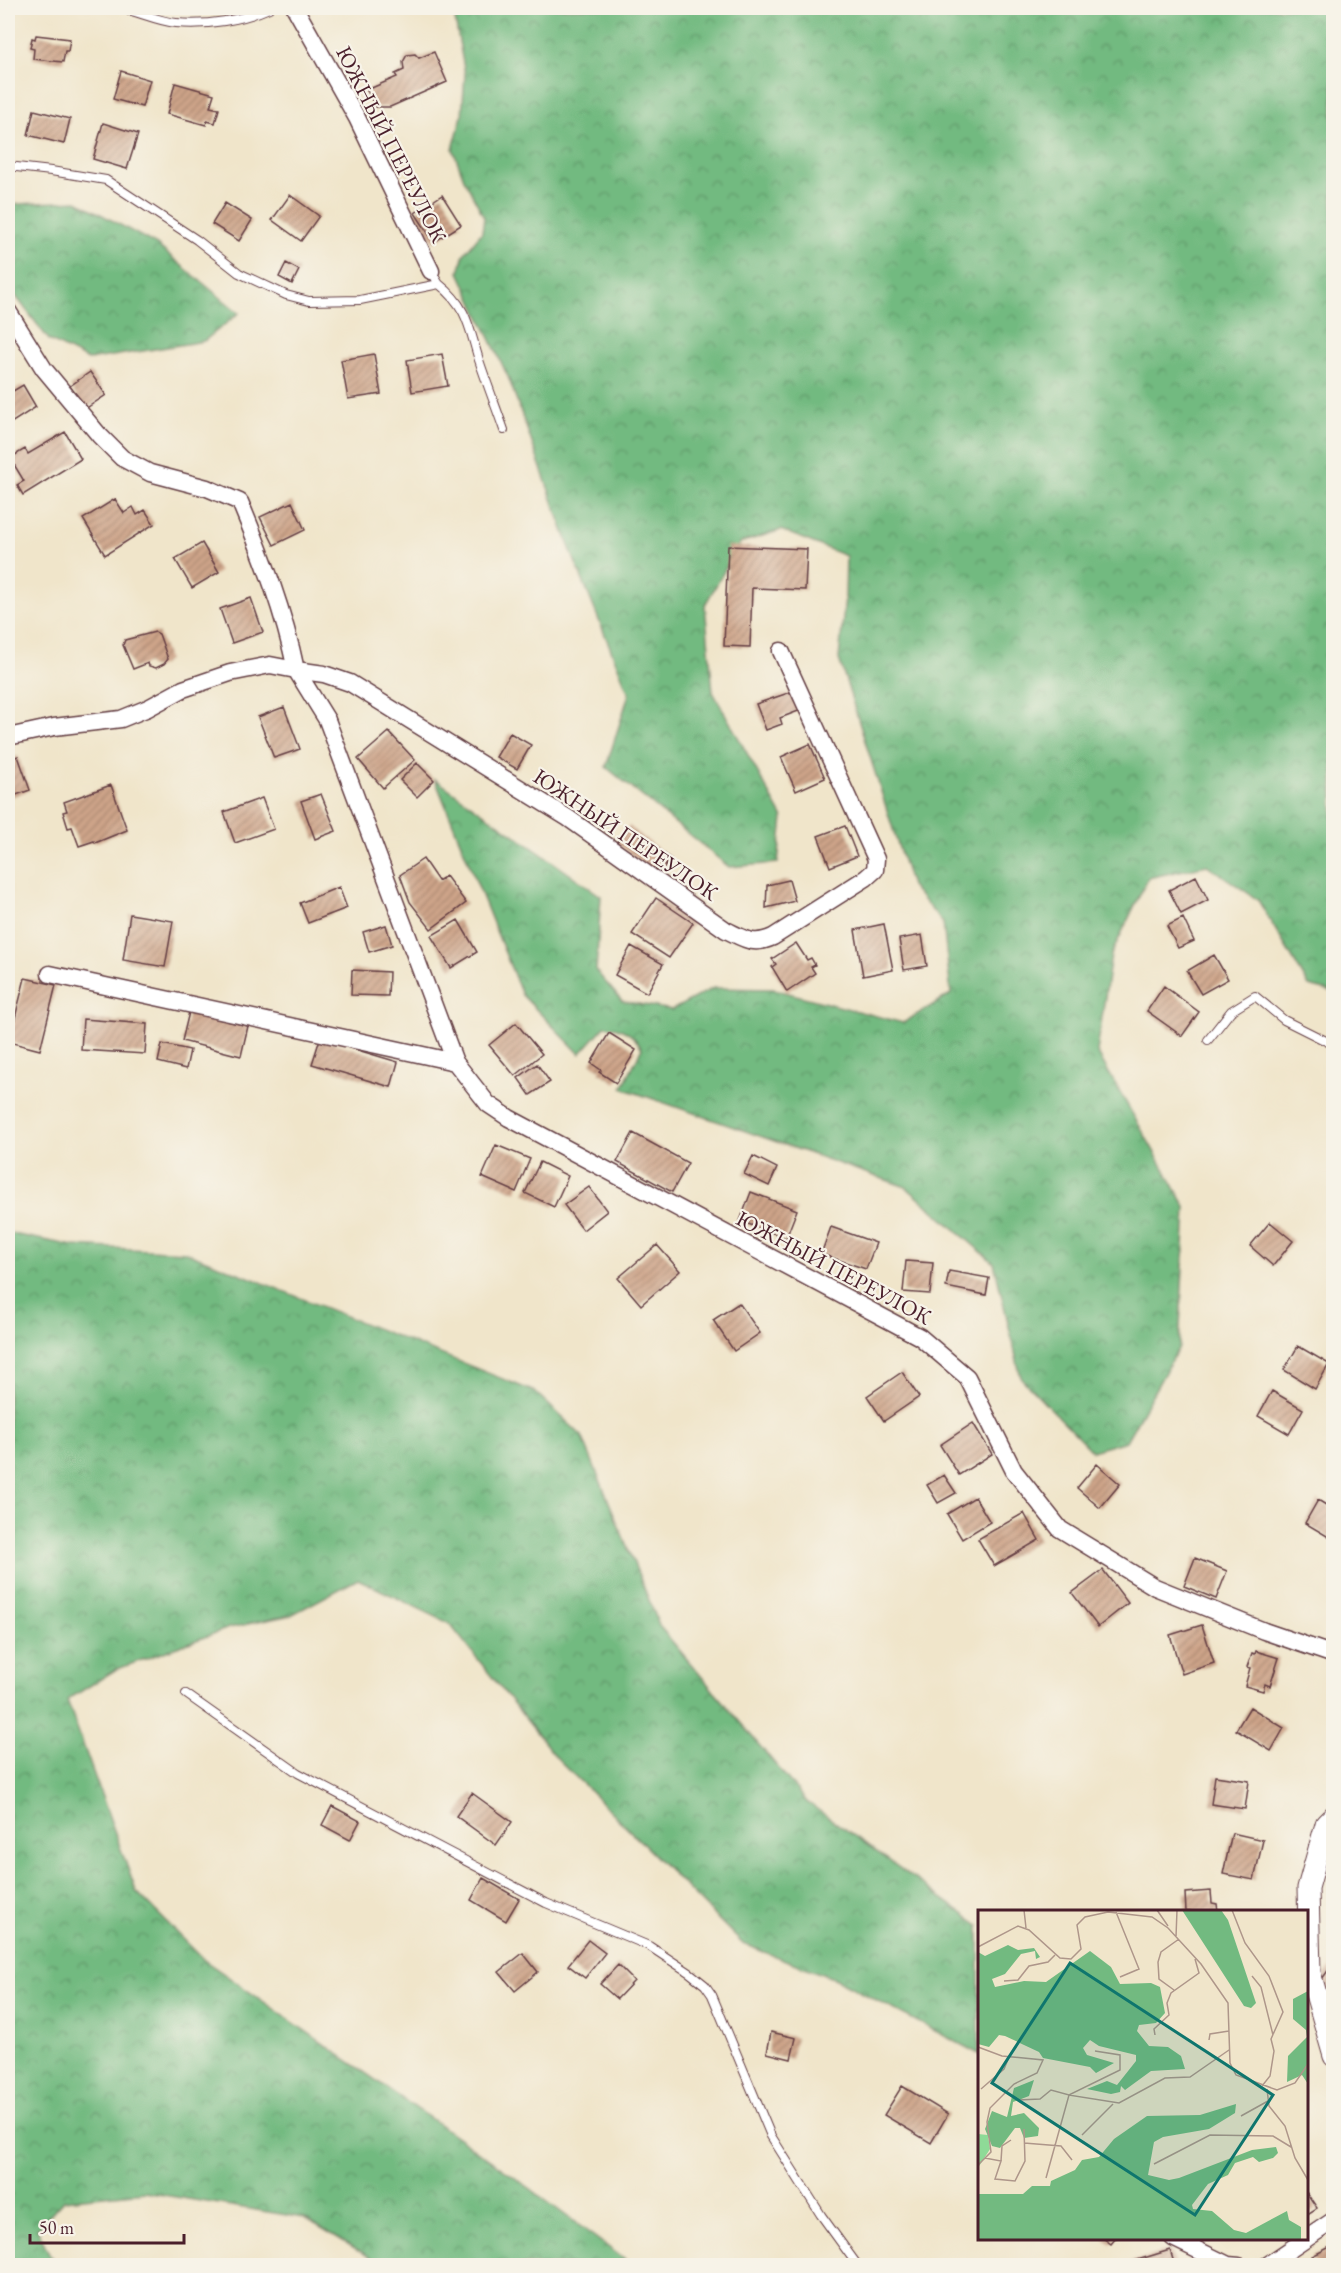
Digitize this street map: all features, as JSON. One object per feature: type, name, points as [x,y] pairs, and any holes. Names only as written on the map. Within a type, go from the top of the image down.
[{"type":"street","name":"ЮЖНЫЙ ПЕРЕУЛОК","points":[[296,8],[357,118],[435,277]]},
{"type":"street","name":"ЮЖНЫЙ ПЕРЕУЛОК","points":[[8,311],[44,369],[99,435],[122,458],[150,473],[207,488],[240,502],[289,634],[296,670],[327,720],[456,1062],[488,1104],[509,1118],[920,1337],[968,1377],[1014,1471],[1060,1529],[1155,1587],[1264,1631],[1334,1655]]},
{"type":"street","name":"ЮЖНЫЙ ПЕРЕУЛОК","points":[[8,737],[54,727],[121,719],[148,708],[183,689],[230,673],[270,665],[324,674],[350,682],[568,818],[726,930],[751,942],[762,942],[821,908],[866,878],[875,870],[876,859],[781,651]]},
{"type":"street","points":[[50,974],[456,1062]]},
{"type":"street","points":[[1334,1816],[1326,1824],[1308,1888],[1310,1972],[1334,2056]]},
{"type":"street","points":[[1308,2237],[1334,2220]]},
{"type":"street","points":[[1177,2240],[1228,2265],[1239,2265]]},
{"type":"street","points":[[1266,2265],[1304,2240]]},
{"type":"lane","points":[[121,8],[175,22],[204,24],[258,13],[269,8]]},
{"type":"lane","points":[[8,166],[106,180],[197,240],[239,273],[309,301],[360,300],[435,277],[450,293],[469,321],[479,359],[504,430]]},
{"type":"lane","points":[[1209,1040],[1231,1011],[1255,996],[1284,1020],[1334,1045]]},
{"type":"lane","points":[[186,1694],[298,1773],[546,1903],[649,1946],[705,1985],[712,1995],[771,2136],[821,2215],[858,2265]]},
{"type":"green space","points":[[453,8],[1333,8],[1333,992],[1309,986],[1258,900],[1207,865],[1148,878],[1111,955],[1097,1052],[1186,1207],[1179,1347],[1126,1441],[1092,1451],[1021,1378],[994,1263],[906,1187],[622,1088],[642,1048],[635,1039],[622,1030],[605,1026],[580,1054],[522,995],[435,779],[601,896],[596,971],[622,1001],[672,1010],[713,988],[773,989],[903,1023],[951,994],[943,923],[911,886],[839,659],[846,556],[781,530],[740,543],[705,605],[713,692],[783,818],[778,863],[729,867],[606,767],[629,694],[570,549],[509,379],[459,272],[464,254],[482,232],[484,217],[464,179],[453,149],[462,116],[465,74]]},
{"type":"green space","points":[[77,201],[157,245],[239,313],[204,341],[88,360],[49,340],[8,286],[8,207],[18,204]]},
{"type":"green space","points":[[8,1233],[74,1246],[186,1252],[535,1392],[582,1436],[660,1627],[807,1802],[978,1924],[978,2053],[838,1980],[743,1944],[556,1757],[449,1623],[358,1579],[291,1615],[229,1628],[115,1670],[67,1700],[136,1891],[204,1960],[517,2179],[632,2265],[383,2265],[305,2218],[145,2192],[63,2200],[37,2229],[55,2265],[8,2265]]},
{"type":"building","points":[[36,35],[70,39],[63,62],[33,59],[34,49],[30,48],[32,38],[35,39]]},
{"type":"building","points":[[434,52],[447,82],[390,107],[375,107],[367,90],[397,77],[395,74],[404,70],[403,62],[407,55],[415,54],[419,58]]},
{"type":"building","points":[[121,71],[150,80],[142,107],[113,99]]},
{"type":"building","points":[[175,83],[214,94],[210,107],[219,109],[215,123],[207,121],[206,125],[167,114]]},
{"type":"building","points":[[34,110],[70,119],[64,144],[28,135]]},
{"type":"building","points":[[103,123],[138,134],[127,169],[93,159]]},
{"type":"building","points":[[290,195],[319,216],[301,241],[272,220]]},
{"type":"building","points":[[442,195],[461,225],[434,242],[415,213]]},
{"type":"building","points":[[225,203],[252,220],[239,241],[212,224]]},
{"type":"building","points":[[286,263],[299,270],[292,284],[279,277]]},
{"type":"building","points":[[374,354],[381,394],[348,399],[341,360]]},
{"type":"building","points":[[442,354],[448,386],[412,392],[407,360]]},
{"type":"building","points":[[90,372],[106,395],[85,409],[70,386]]},
{"type":"building","points":[[23,385],[36,407],[8,425],[8,394]]},
{"type":"building","points":[[65,432],[81,459],[23,495],[17,485],[24,481],[10,458],[25,449],[28,454]]},
{"type":"building","points":[[115,499],[124,513],[133,507],[137,515],[145,510],[154,524],[105,555],[83,519]]},
{"type":"building","points":[[292,502],[305,530],[274,545],[260,517]]},
{"type":"building","points":[[202,543],[219,572],[192,588],[175,559]]},
{"type":"building","points":[[728,546],[807,549],[805,590],[752,588],[750,647],[724,646]]},
{"type":"building","points":[[251,598],[263,632],[232,643],[220,609]]},
{"type":"building","points":[[155,632],[159,634],[168,659],[156,668],[149,666],[148,663],[133,669],[123,645],[125,640]]},
{"type":"building","points":[[794,691],[801,710],[780,718],[782,724],[766,730],[756,704]]},
{"type":"building","points":[[284,707],[300,749],[274,758],[258,717]]},
{"type":"building","points":[[389,732],[415,760],[383,788],[358,759]]},
{"type":"building","points":[[510,733],[531,745],[517,769],[496,757]]},
{"type":"building","points":[[810,744],[825,778],[796,791],[781,757]]},
{"type":"building","points":[[18,756],[30,790],[8,798],[8,760]]},
{"type":"building","points":[[417,763],[434,780],[417,797],[400,780]]},
{"type":"building","points":[[111,785],[127,830],[95,843],[94,841],[79,846],[72,827],[68,828],[63,812],[67,811],[64,802]]},
{"type":"building","points":[[321,794],[336,831],[315,839],[301,801]]},
{"type":"building","points":[[262,798],[274,829],[235,843],[224,812]]},
{"type":"building","points":[[629,826],[671,859],[658,875],[616,843]]},
{"type":"building","points":[[845,826],[857,856],[830,867],[818,836]]},
{"type":"building","points":[[423,859],[438,881],[446,876],[466,903],[431,929],[410,902],[400,875]]},
{"type":"building","points":[[1196,876],[1208,900],[1181,914],[1169,890]]},
{"type":"building","points":[[789,880],[795,901],[766,908],[767,885]]},
{"type":"building","points":[[339,887],[347,908],[308,923],[300,903]]},
{"type":"building","points":[[656,898],[693,923],[669,958],[632,934]]},
{"type":"building","points":[[130,914],[173,921],[165,967],[123,960]]},
{"type":"building","points":[[1183,918],[1194,941],[1178,948],[1167,926]]},
{"type":"building","points":[[458,920],[477,952],[451,968],[431,936]]},
{"type":"building","points":[[884,924],[893,970],[863,976],[855,930]]},
{"type":"building","points":[[386,925],[392,945],[369,952],[363,932]]},
{"type":"building","points":[[922,935],[927,966],[904,970],[899,939]]},
{"type":"building","points":[[796,943],[807,960],[811,958],[815,965],[811,967],[815,973],[787,992],[772,967],[776,964],[772,959]]},
{"type":"building","points":[[631,946],[663,964],[647,993],[615,975]]},
{"type":"building","points":[[1214,955],[1228,979],[1201,994],[1187,971]]},
{"type":"building","points":[[352,970],[389,972],[388,996],[351,995]]},
{"type":"building","points":[[25,978],[56,985],[40,1050],[9,1042]]},
{"type":"building","points":[[1164,986],[1199,1012],[1182,1036],[1147,1011]]},
{"type":"building","points":[[189,1012],[248,1026],[241,1056],[182,1041]]},
{"type":"building","points":[[83,1019],[147,1024],[145,1054],[81,1050]]},
{"type":"building","points":[[516,1023],[542,1054],[515,1076],[489,1045]]},
{"type":"building","points":[[609,1033],[636,1050],[616,1083],[599,1072],[601,1070],[591,1063]]},
{"type":"building","points":[[320,1039],[398,1062],[391,1087],[312,1064]]},
{"type":"building","points":[[162,1044],[190,1050],[186,1069],[158,1062]]},
{"type":"building","points":[[537,1064],[550,1082],[530,1095],[518,1078]]},
{"type":"building","points":[[633,1133],[688,1163],[672,1192],[617,1162]]},
{"type":"building","points":[[496,1145],[530,1159],[516,1192],[482,1177]]},
{"type":"building","points":[[753,1156],[777,1168],[769,1186],[744,1174]]},
{"type":"building","points":[[540,1162],[568,1176],[554,1207],[525,1193]]},
{"type":"building","points":[[589,1187],[607,1211],[583,1230],[564,1205]]},
{"type":"building","points":[[751,1192],[797,1210],[786,1238],[740,1221]]},
{"type":"building","points":[[1270,1222],[1293,1241],[1273,1266],[1250,1246]]},
{"type":"building","points":[[831,1227],[876,1243],[866,1269],[821,1254]]},
{"type":"building","points":[[657,1245],[680,1271],[641,1305],[618,1278]]},
{"type":"building","points":[[906,1261],[933,1263],[930,1294],[903,1292]]},
{"type":"building","points":[[949,1271],[989,1278],[986,1295],[946,1287]]},
{"type":"building","points":[[739,1303],[760,1333],[734,1351],[713,1320]]},
{"type":"building","points":[[1298,1346],[1329,1364],[1315,1389],[1284,1370]]},
{"type":"building","points":[[902,1372],[919,1397],[884,1421],[867,1396]]},
{"type":"building","points":[[1272,1391],[1303,1409],[1289,1434],[1258,1416]]},
{"type":"building","points":[[973,1423],[992,1454],[959,1475],[940,1445]]},
{"type":"building","points":[[1097,1464],[1120,1484],[1100,1508],[1077,1488]]},
{"type":"building","points":[[944,1475],[956,1493],[938,1503],[927,1485]]},
{"type":"building","points":[[975,1497],[990,1522],[962,1539],[947,1514]]},
{"type":"building","points":[[1318,1500],[1334,1510],[1332,1539],[1305,1523]]},
{"type":"building","points":[[1024,1513],[1039,1540],[994,1566],[978,1539]]},
{"type":"building","points":[[1195,1558],[1227,1571],[1216,1599],[1184,1586]]},
{"type":"building","points":[[1103,1570],[1128,1603],[1098,1627],[1072,1593]]},
{"type":"building","points":[[1202,1625],[1214,1663],[1182,1674],[1170,1635]]},
{"type":"building","points":[[1256,1651],[1279,1658],[1270,1686],[1265,1684],[1263,1691],[1245,1686],[1250,1668],[1247,1667],[1252,1653],[1255,1654]]},
{"type":"building","points":[[1250,1707],[1284,1728],[1271,1751],[1236,1730]]},
{"type":"building","points":[[1215,1776],[1249,1781],[1245,1809],[1211,1804]]},
{"type":"building","points":[[472,1793],[512,1822],[496,1845],[456,1816]]},
{"type":"building","points":[[332,1806],[360,1821],[350,1840],[322,1825]]},
{"type":"building","points":[[1232,1833],[1263,1840],[1254,1880],[1223,1874]]},
{"type":"building","points":[[483,1878],[519,1899],[506,1921],[471,1900]]},
{"type":"building","points":[[1211,1891],[1212,1903],[1217,1904],[1218,1910],[1186,1910],[1185,1893]]},
{"type":"building","points":[[588,1940],[605,1953],[585,1978],[568,1965]]},
{"type":"building","points":[[523,1953],[538,1972],[515,1991],[499,1972]]},
{"type":"building","points":[[1334,1962],[1334,2011],[1333,2011],[1322,1979]]},
{"type":"building","points":[[618,1965],[634,1981],[617,1999],[600,1984]]},
{"type":"building","points":[[771,2032],[796,2038],[791,2059],[767,2053]]},
{"type":"building","points":[[902,2086],[948,2114],[931,2143],[884,2115]]},
{"type":"building","points":[[1308,2195],[1317,2208],[1308,2214]]},
{"type":"building","points":[[1334,2245],[1334,2266],[1317,2266],[1312,2256]]},
{"type":"building","points":[[1170,2250],[1175,2266],[1121,2266],[1121,2265]]}]
